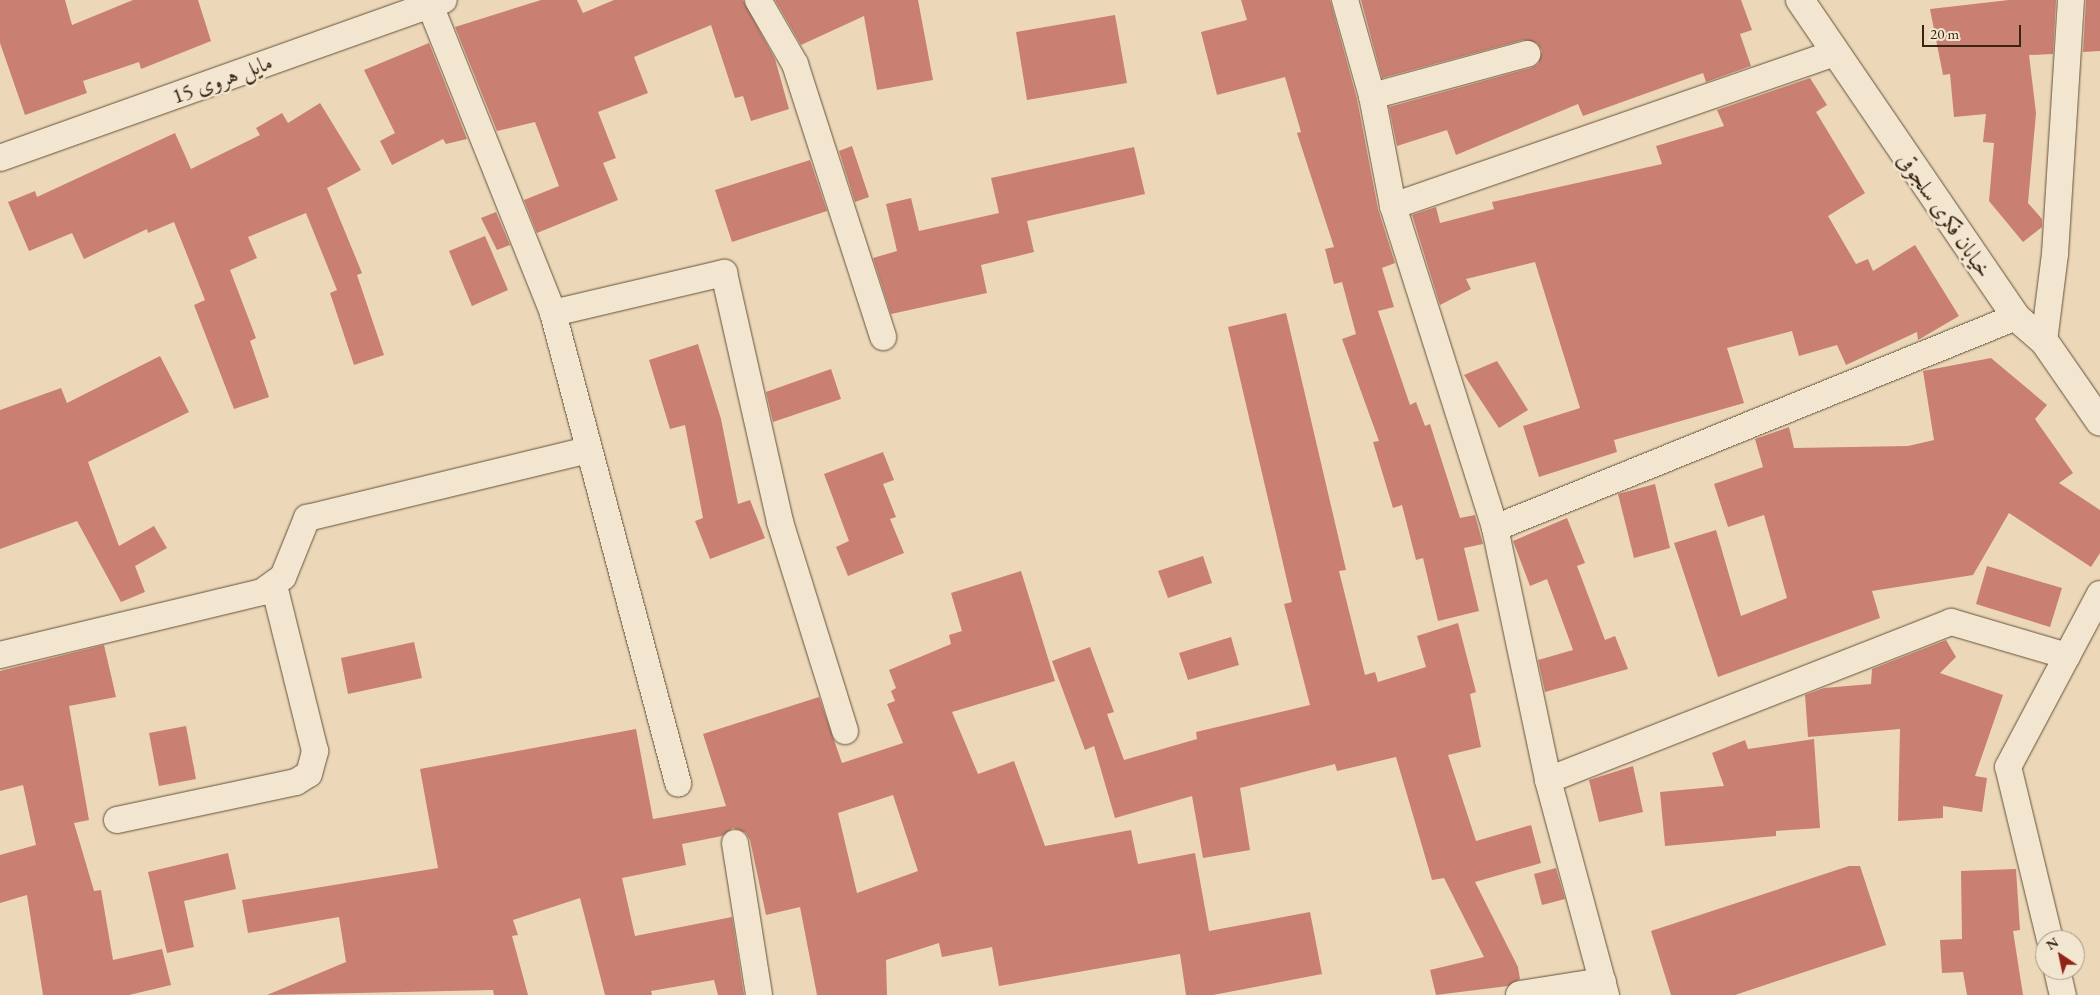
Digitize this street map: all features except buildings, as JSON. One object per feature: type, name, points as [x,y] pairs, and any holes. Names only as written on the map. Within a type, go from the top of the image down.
[{"type":"street","points":[[758,0],[795,64],[883,337]]},
{"type":"street","points":[[1346,0],[1372,96],[1393,206],[1495,528],[1548,780],[1604,988],[1520,995]]},
{"type":"street","name":"خیابان فکری سلجوقی","points":[[1800,0],[1833,54],[2016,317],[2044,341],[2100,422]]},
{"type":"street","points":[[2044,341],[2055,254],[2070,0]]},
{"type":"street","points":[[434,2],[553,313],[678,784]]},
{"type":"street","name":"مایل هروی 15","points":[[0,158],[434,2]]},
{"type":"street","points":[[1372,96],[1527,54]]},
{"type":"street","points":[[1393,206],[1833,54]]},
{"type":"street","points":[[553,313],[724,273],[780,522],[845,731]]},
{"type":"street","points":[[1495,528],[2016,317]]},
{"type":"street","points":[[0,654],[262,592],[274,585],[282,577],[307,518],[590,450]]},
{"type":"street","points":[[117,820],[296,782],[309,774],[316,751],[274,585]]},
{"type":"street","points":[[2048,930],[2008,767],[2100,594]]},
{"type":"street","points":[[1548,780],[1951,622],[2067,656]]},
{"type":"street","points":[[735,843],[759,995]]},
{"type":"street","points":[[2059,980],[2063,995]]}]
